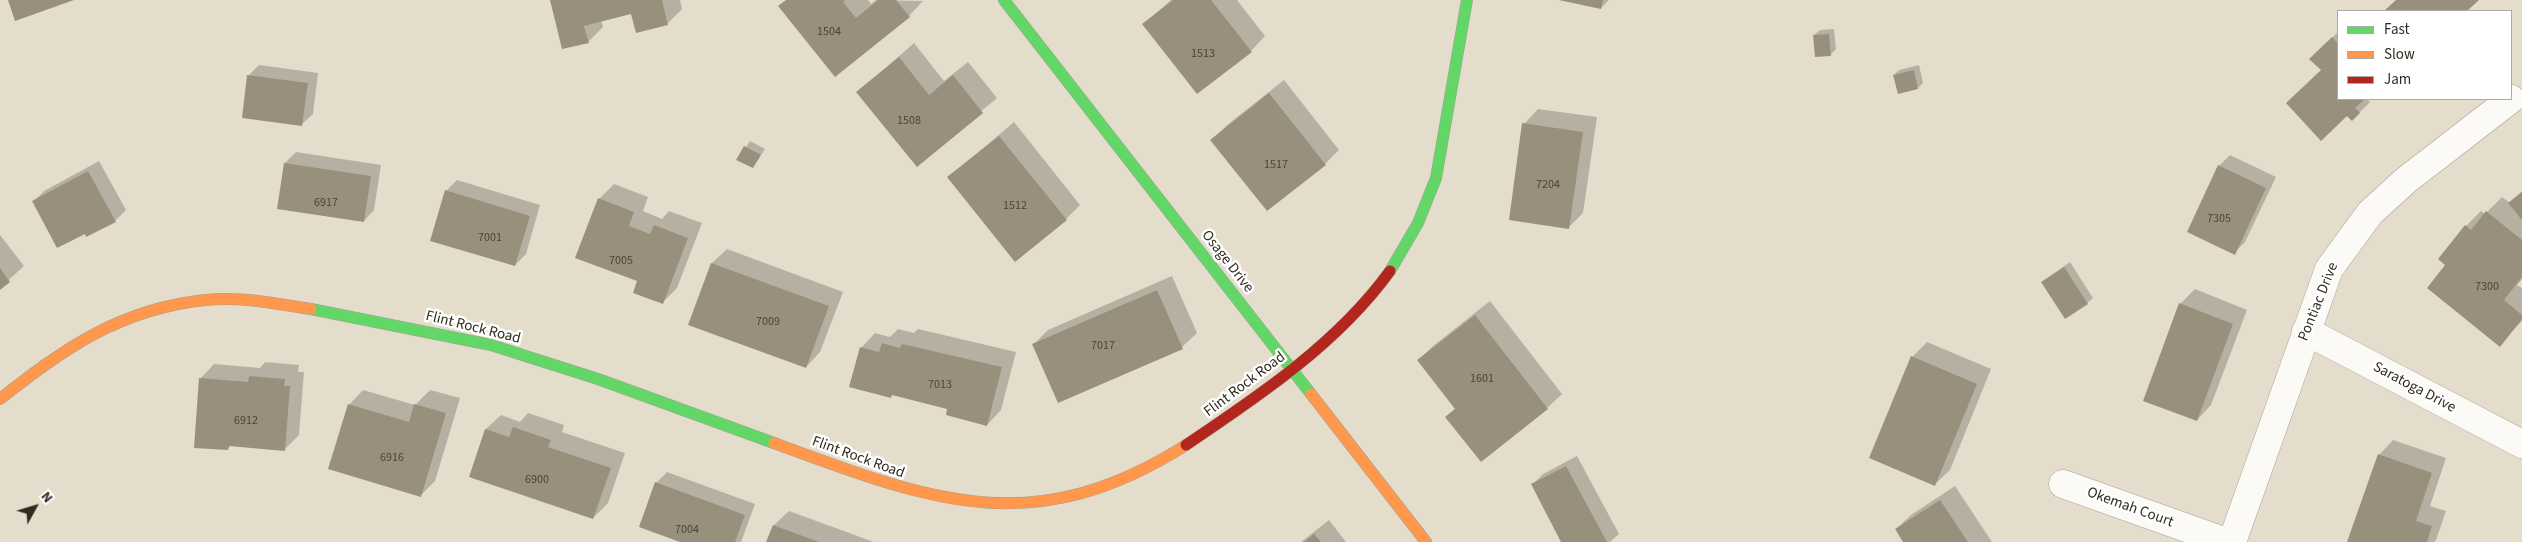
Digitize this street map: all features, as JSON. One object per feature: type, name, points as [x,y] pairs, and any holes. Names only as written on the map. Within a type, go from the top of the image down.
[{"type":"street","name":"Osage Drive","points":[[1004,0],[1426,542]]},
{"type":"street","name":"Flint Rock Road","points":[[0,399],[47,362],[84,338],[148,311],[206,300],[250,300],[333,312],[491,345],[598,379],[896,488],[942,500],[1003,508],[1030,507],[1071,499],[1110,486],[1157,465],[1192,444],[1291,368],[1355,313],[1376,289],[1412,238],[1436,178],[1467,0]]},
{"type":"street","name":"Pontiac Drive","points":[[2512,98],[2522,90]]},
{"type":"street","name":"Pontiac Drive","points":[[2232,542],[2329,269],[2350,237],[2370,213],[2404,181],[2510,100]]},
{"type":"street","name":"Saratoga Drive","points":[[2306,331],[2522,444]]},
{"type":"street","name":"Okemah Court","points":[[2063,484],[2226,542]]},
{"type":"building","points":[[8,0],[74,0],[15,21]]},
{"type":"building","points":[[550,0],[662,0],[668,25],[636,33],[631,14],[584,26],[589,43],[562,49]]},
{"type":"building","points":[[786,0],[845,0],[843,2],[856,18],[878,0],[896,0],[910,17],[835,77],[778,6]]},
{"type":"building","points":[[1173,0],[1211,0],[1252,52],[1197,94],[1142,24]]},
{"type":"building","points":[[1559,0],[1603,0],[1601,9]]},
{"type":"building","points":[[2396,0],[2479,0],[2468,10],[2385,10]]},
{"type":"building","points":[[1829,34],[1831,56],[1815,57],[1813,35]]},
{"type":"building","points":[[2332,37],[2337,43],[2337,100],[2364,100],[2355,108],[2360,113],[2352,121],[2347,116],[2321,141],[2286,103],[2321,70],[2309,59]]},
{"type":"building","points":[[899,57],[929,95],[953,75],[983,113],[917,167],[856,92]]},
{"type":"building","points":[[1914,70],[1918,89],[1898,94],[1893,75]]},
{"type":"building","points":[[247,75],[308,83],[302,126],[242,118]]},
{"type":"building","points":[[1269,93],[1326,165],[1267,211],[1210,140]]},
{"type":"building","points":[[1522,123],[1583,132],[1569,229],[1509,220]]},
{"type":"building","points":[[999,136],[1067,220],[1015,262],[947,177]]},
{"type":"building","points":[[744,146],[761,155],[753,168],[736,160]]},
{"type":"building","points":[[284,163],[371,176],[364,222],[277,209]]},
{"type":"building","points":[[2218,165],[2266,188],[2235,255],[2187,232]]},
{"type":"building","points":[[88,171],[116,222],[86,237],[85,234],[57,248],[32,201]]},
{"type":"building","points":[[445,190],[530,216],[515,266],[430,241]]},
{"type":"building","points":[[2522,192],[2522,220],[2508,203]]},
{"type":"building","points":[[598,198],[634,212],[629,226],[650,234],[654,225],[688,238],[663,304],[633,293],[637,281],[575,258]]},
{"type":"building","points":[[2486,211],[2522,240],[2522,277],[2504,300],[2522,315],[2522,319],[2500,347],[2427,288],[2445,265],[2438,259],[2465,225],[2471,230]]},
{"type":"building","points":[[711,263],[829,306],[806,368],[688,325]]},
{"type":"building","points":[[2064,267],[2088,304],[2065,319],[2041,282]]},
{"type":"building","points":[[0,268],[10,282],[0,290]]},
{"type":"building","points":[[1157,290],[1183,349],[1058,403],[1032,344]]},
{"type":"building","points":[[2179,303],[2233,324],[2197,421],[2143,401]]},
{"type":"building","points":[[1475,315],[1548,409],[1481,462],[1445,417],[1455,409],[1417,360]]},
{"type":"building","points":[[882,343],[900,348],[902,344],[1002,367],[987,426],[946,415],[947,409],[892,395],[891,398],[849,387],[860,347],[879,352]]},
{"type":"building","points":[[1911,356],[1977,384],[1935,486],[1869,458]]},
{"type":"building","points":[[249,376],[285,379],[284,386],[290,386],[285,451],[229,446],[228,450],[194,448],[199,378],[248,382]]},
{"type":"building","points":[[348,404],[409,422],[414,404],[446,413],[421,497],[328,469]]},
{"type":"building","points":[[513,427],[551,440],[548,447],[611,468],[593,519],[469,477],[485,429],[509,437]]},
{"type":"building","points":[[2378,454],[2432,473],[2416,521],[2432,526],[2427,542],[2347,542]]},
{"type":"building","points":[[1566,466],[1607,542],[1561,542],[1531,484]]},
{"type":"building","points":[[655,482],[745,515],[735,542],[680,542],[639,527]]},
{"type":"building","points":[[1940,500],[1968,542],[1903,542],[1895,529]]},
{"type":"building","points":[[773,525],[819,542],[766,542]]},
{"type":"building","points":[[1314,534],[1321,542],[1304,542]]},
{"type":"traffic: fast","points":[[1004,0],[1311,394]]},
{"type":"traffic: fast","points":[[1390,271],[1418,223],[1436,178],[1467,0]]},
{"type":"traffic: fast","points":[[311,309],[491,345],[598,379],[774,443]]},
{"type":"traffic: slow","points":[[0,399],[71,348],[95,334],[146,312],[174,305],[218,299],[258,301],[311,309]]},
{"type":"traffic: slow","points":[[1311,394],[1426,542]]},
{"type":"traffic: slow","points":[[774,443],[883,481],[933,495],[981,502],[1030,502],[1079,494],[1131,475],[1186,445]]},
{"type":"traffic: jam","points":[[1186,445],[1269,387],[1322,345],[1369,297],[1390,271]]}]
